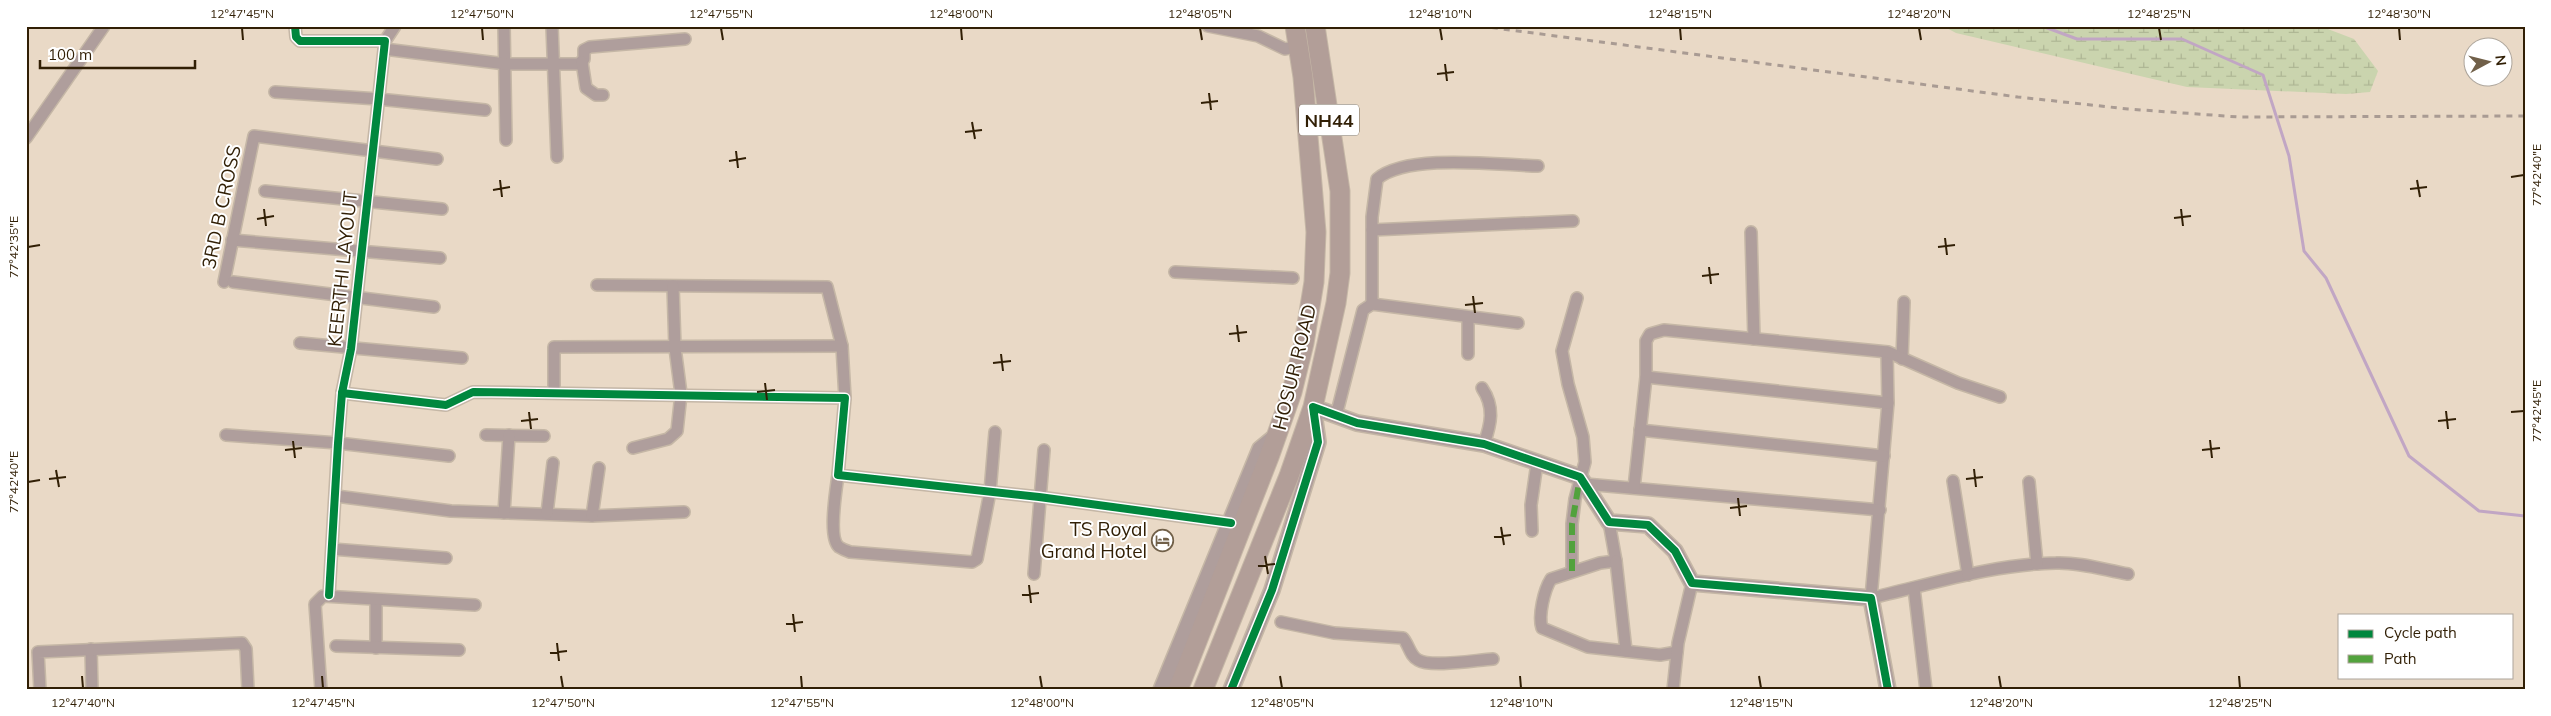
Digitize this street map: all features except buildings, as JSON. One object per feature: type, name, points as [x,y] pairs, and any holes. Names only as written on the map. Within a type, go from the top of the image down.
[{"type":"highway","name":"HOSUR ROAD","points":[[1178,690],[1245,522],[1277,435],[1292,392],[1304,342],[1314,282],[1316,206],[1295,26]]},
{"type":"highway","name":"HOSUR ROAD","points":[[1203,690],[1289,476],[1313,407],[1336,303],[1341,241],[1340,191],[1315,26]]},
{"type":"street","points":[[26,138],[104,26]]},
{"type":"street","points":[[384,45],[395,26]]},
{"type":"street","points":[[504,26],[506,140]]},
{"type":"street","points":[[552,26],[557,157]]},
{"type":"street","points":[[1208,26],[1258,36],[1285,49],[1298,46]]},
{"type":"street","points":[[295,29],[300,40],[384,45],[506,64],[553,65],[582,62]]},
{"type":"street","points":[[603,95],[596,95],[586,88],[582,62],[584,50],[590,46],[685,39]]},
{"type":"street","name":"KEERTHI LAYOUT","points":[[329,595],[342,393],[351,349],[371,149],[384,45]]},
{"type":"street","points":[[275,92],[378,99],[485,110]]},
{"type":"street","name":"3RD B CROSS","points":[[355,298],[229,282],[232,240],[254,136],[371,149]]},
{"type":"street","points":[[371,149],[437,159]]},
{"type":"street","points":[[1372,304],[1372,230],[1378,179],[1386,171],[1417,163],[1538,166]]},
{"type":"street","points":[[265,191],[442,209]]},
{"type":"street","points":[[1372,230],[1574,221]]},
{"type":"street","points":[[1751,232],[1754,339]]},
{"type":"street","points":[[232,240],[440,258]]},
{"type":"street","points":[[1175,272],[1293,278]]},
{"type":"street","points":[[597,286],[827,287],[842,346],[845,398],[834,539],[838,547],[850,552],[972,562],[977,559],[990,492],[995,432]]},
{"type":"street","points":[[633,448],[668,439],[677,431],[681,394],[675,348],[673,286]]},
{"type":"street","points":[[355,298],[434,307]]},
{"type":"street","points":[[1572,571],[1572,524],[1583,481],[1585,462],[1583,436],[1568,384],[1562,351],[1577,298]]},
{"type":"street","points":[[1902,359],[1904,302]]},
{"type":"street","points":[[1336,416],[1364,310],[1372,304],[1518,323]]},
{"type":"street","points":[[1468,318],[1468,354]]},
{"type":"street","points":[[1634,488],[1646,377],[1646,341],[1650,334],[1664,330],[1887,352],[1958,383],[2000,397]]},
{"type":"street","points":[[300,343],[462,358]]},
{"type":"street","points":[[554,392],[554,347],[842,346]]},
{"type":"street","points":[[1887,352],[1888,403],[1871,598],[1888,690]]},
{"type":"street","points":[[1646,377],[1888,403]]},
{"type":"street","points":[[1482,388],[1490,399],[1492,415],[1484,444]]},
{"type":"street","points":[[342,393],[446,405],[473,392],[845,398]]},
{"type":"street","points":[[1231,690],[1272,590],[1318,442],[1313,407],[1357,424],[1484,444],[1537,462],[1583,481],[1634,488],[1880,510]]},
{"type":"street","points":[[1640,430],[1884,456]]},
{"type":"street","points":[[226,435],[338,444],[449,456]]},
{"type":"street","points":[[486,435],[544,436]]},
{"type":"street","points":[[504,513],[509,435]]},
{"type":"street","points":[[1161,690],[1260,449],[1277,435]]},
{"type":"street","points":[[1034,574],[1044,450]]},
{"type":"street","points":[[1532,531],[1531,506],[1537,462]]},
{"type":"street","points":[[547,513],[553,463]]},
{"type":"street","points":[[592,516],[599,468]]},
{"type":"street","points":[[838,475],[1039,497],[1231,523]]},
{"type":"street","points":[[1583,481],[1609,522],[1616,561],[1626,651]]},
{"type":"street","points":[[1953,481],[1968,575]]},
{"type":"street","points":[[2029,482],[2038,564]]},
{"type":"street","points":[[336,496],[451,511],[592,516],[684,512]]},
{"type":"street","points":[[1609,522],[1648,525],[1675,551],[1692,583],[1677,652],[1673,690]]},
{"type":"street","points":[[332,550],[446,558]]},
{"type":"street","points":[[1616,561],[1572,571],[1551,579],[1547,586],[1540,623],[1542,628],[1571,639],[1582,646],[1660,655],[1677,652]]},
{"type":"street","points":[[1692,583],[1871,598],[1997,568],[2038,564],[2058,563],[2128,574]]},
{"type":"street","points":[[1914,588],[1926,690]]},
{"type":"street","points":[[322,690],[315,604],[323,596],[475,605]]},
{"type":"street","points":[[376,600],[376,648]]},
{"type":"street","points":[[1280,622],[1334,633],[1403,638],[1409,644],[1412,656],[1419,661],[1429,663],[1492,659]]},
{"type":"street","points":[[40,690],[38,652],[242,643],[246,649],[248,690]]},
{"type":"street","points":[[336,646],[459,650]]},
{"type":"street","points":[[91,649],[92,690]]},
{"type":"green space","points":[[1943,26],[2320,26],[2354,39],[2378,71],[2370,92],[2346,94],[2187,87],[1956,33]]},
{"type":"waterway","points":[[2042,26],[2077,39],[2182,39],[2263,75],[2289,156],[2304,251],[2326,278],[2409,456],[2479,511],[2525,516]]},
{"type":"railway","points":[[1480,26],[2018,97],[2128,109],[2239,117],[2525,116]]},
{"type":"marked path","points":[[1572,571],[1572,524],[1580,477]]},
{"type":"cycle path","points":[[295,26],[296,37],[300,41],[385,41],[351,349],[342,393],[329,595]]},
{"type":"cycle path","points":[[342,393],[446,405],[473,392],[845,398],[838,475],[1039,497],[1231,523]]},
{"type":"cycle path","points":[[1231,690],[1272,590],[1318,442],[1313,407],[1357,423],[1484,444],[1580,477],[1609,522],[1648,525],[1675,551],[1692,583],[1871,598],[1888,690]]},
{"type":"place","name":"TS Royal Grand Hotel","points":[[1163,540]]}]
